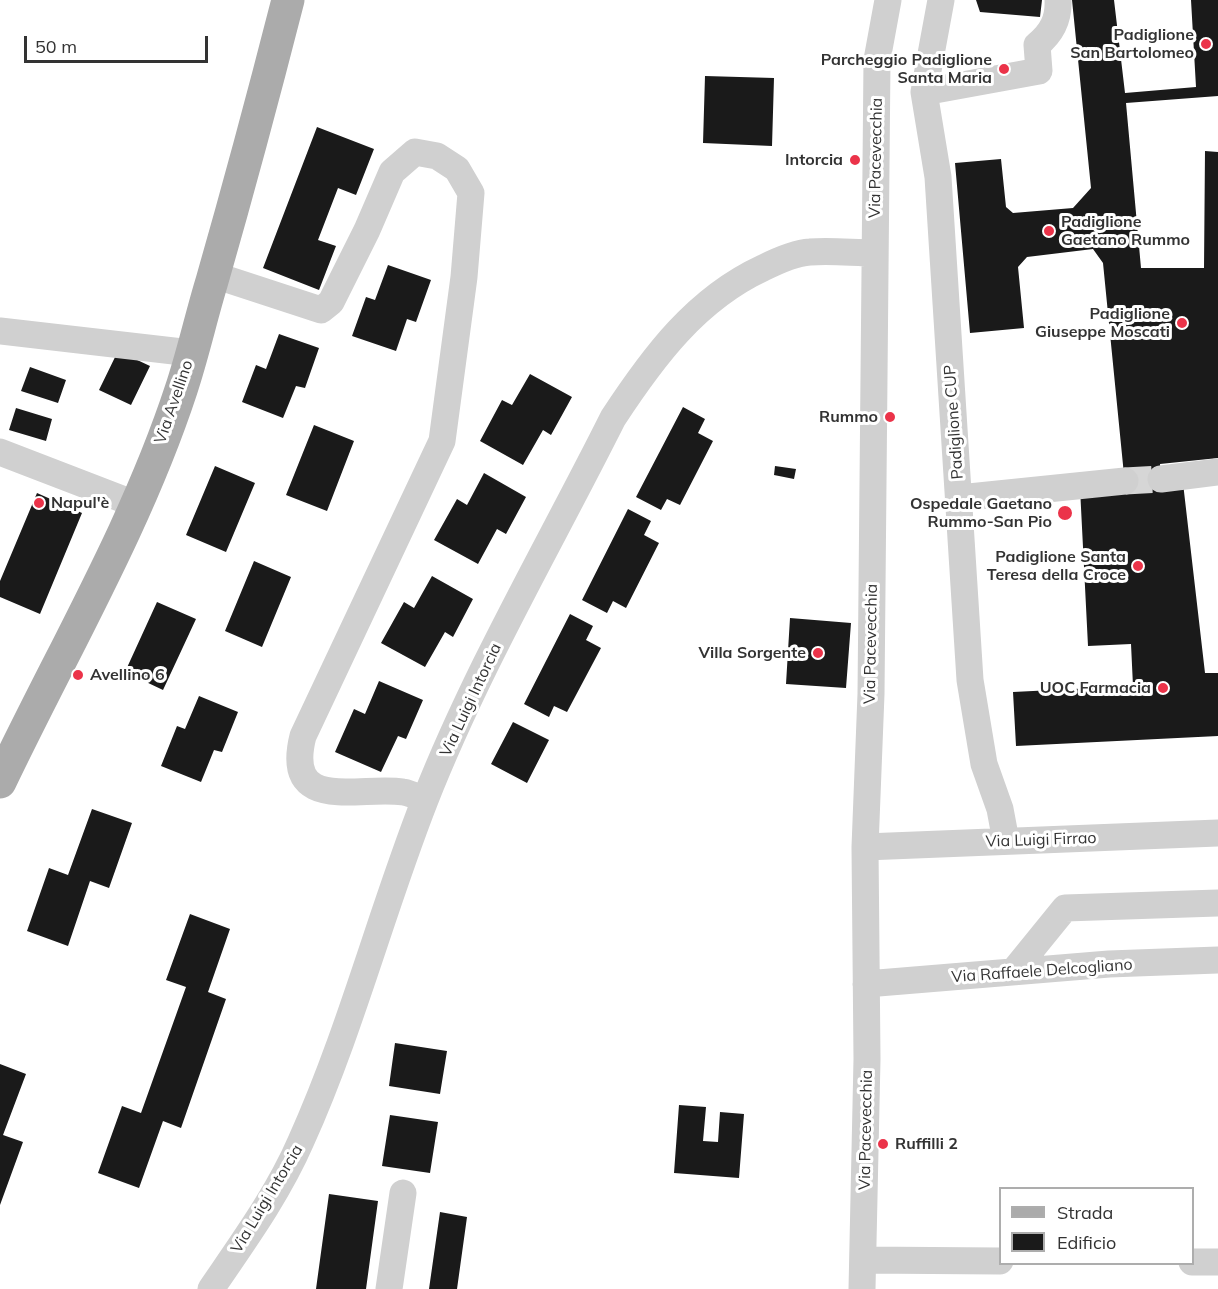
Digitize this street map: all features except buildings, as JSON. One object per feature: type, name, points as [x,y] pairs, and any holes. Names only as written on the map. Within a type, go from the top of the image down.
[{"type":"main road","name":"Via Avellino","points":[[0,782],[37,703],[87,612],[135,504],[181,390],[288,0]]},
{"type":"street","name":"Via Pacevecchia","points":[[862,1289],[866,984],[864,847],[871,694],[877,60],[888,0]]},
{"type":"street","name":"Padiglione CUP","points":[[941,0],[924,93],[938,177],[970,680],[984,764],[1000,809],[1006,841]]},
{"type":"street","points":[[924,93],[1039,71],[1037,45],[1047,37],[1054,25],[1058,13],[1058,0]]},
{"type":"street","points":[[214,275],[321,310],[331,302],[367,231],[392,172],[415,152],[437,156],[457,169],[471,193],[464,278],[442,441],[308,726],[298,758],[303,775],[316,786],[339,794],[403,792],[425,800]]},
{"type":"street","name":"Via Luigi Intorcia","points":[[211,1289],[270,1199],[301,1141],[346,1031],[425,800],[476,684],[613,418],[639,377],[669,339],[701,308],[735,281],[779,260],[809,252],[875,253]]},
{"type":"street","points":[[0,331],[191,353]]},
{"type":"street","points":[[0,452],[135,504]]},
{"type":"street","points":[[1161,478],[1218,472]]},
{"type":"street","points":[[959,498],[1125,481]]},
{"type":"street","name":"Via Luigi Firrao","points":[[864,847],[1218,832]]},
{"type":"street","points":[[1013,972],[1065,908],[1218,903]]},
{"type":"street","name":"Via Raffaele Delcogliano","points":[[866,984],[1109,964],[1218,960]]},
{"type":"street","points":[[389,1289],[403,1193]]},
{"type":"street","points":[[863,1260],[999,1261]]},
{"type":"street","points":[[1194,1262],[1218,1262]]},
{"type":"tunnel","points":[[1125,481],[1161,479]]},
{"type":"place","name":"Padiglione San Bartolomeo","points":[[1206,44]]},
{"type":"place","name":"Parcheggio Padiglione Santa Maria","points":[[1004,69]]},
{"type":"place","name":"Intorcia","points":[[855,160]]},
{"type":"place","name":"Padiglione Gaetano Rummo","points":[[1049,231]]},
{"type":"place","name":"Padiglione Giuseppe Moscati","points":[[1182,323]]},
{"type":"place","name":"Rummo","points":[[890,417]]},
{"type":"place","name":"Napul'è","points":[[39,503]]},
{"type":"place","name":"Ospedale Gaetano Rummo-San Pio","points":[[1065,513]]},
{"type":"place","name":"Padiglione Santa Teresa della Croce","points":[[1138,566]]},
{"type":"place","name":"Villa Sorgente","points":[[818,653]]},
{"type":"place","name":"Avellino 6","points":[[78,675]]},
{"type":"place","name":"UOC Farmacia","points":[[1163,688]]},
{"type":"place","name":"Ruffilli 2","points":[[883,1144]]}]
